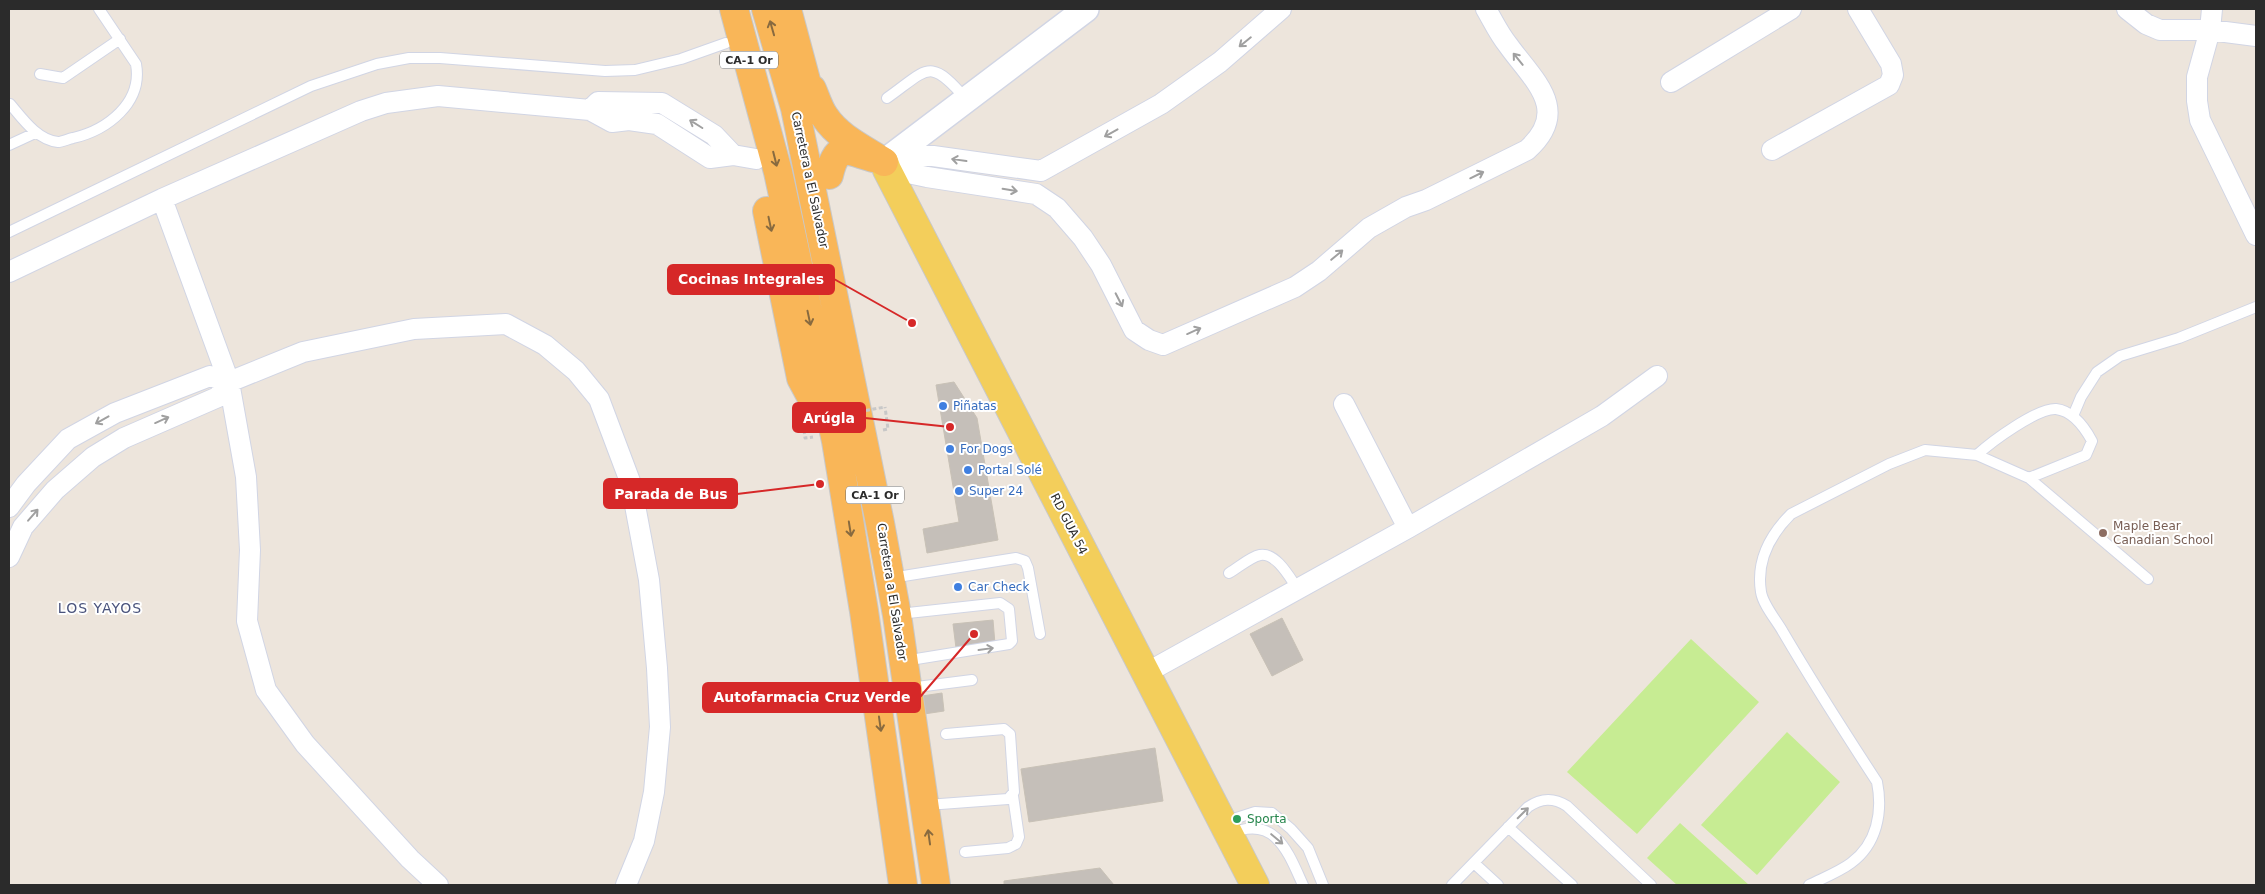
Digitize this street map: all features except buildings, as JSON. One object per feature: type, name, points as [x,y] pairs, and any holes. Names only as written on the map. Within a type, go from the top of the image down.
[{"type":"highway","points":[[716,9],[726,43],[744,157],[801,378],[836,441]]},
{"type":"highway","name":"CA-1 Or","points":[[734,9],[778,172],[836,441],[864,611],[903,885]]},
{"type":"highway","name":"Carretera a El Salvador","points":[[766,9],[795,108],[880,523],[897,615],[936,885]]},
{"type":"highway","points":[[787,9],[805,72],[829,175],[860,336],[882,477],[880,523]]},
{"type":"highway","points":[[805,72],[823,116],[829,123],[884,162]]},
{"type":"highway","points":[[829,175],[833,158],[840,152],[849,151],[884,162]]},
{"type":"main road","name":"RD GUA 54","points":[[884,162],[886,170],[1255,885]]},
{"type":"street","points":[[884,162],[1086,9]]},
{"type":"street","points":[[884,162],[912,156],[933,156],[1042,171],[1162,104],[1220,62],[1281,9]]},
{"type":"street","points":[[884,162],[908,173],[1036,194],[1057,208],[1083,238],[1101,266],[1134,330],[1149,340],[1163,345],[1295,287],[1319,271],[1369,228],[1406,207],[1426,200],[1527,150],[1533,144],[1544,127],[1548,104],[1540,87],[1506,44],[1486,9]]},
{"type":"street","points":[[1671,82],[1791,9]]},
{"type":"street","points":[[1772,150],[1889,85],[1893,75],[1890,64],[1858,9]]},
{"type":"street","points":[[2128,9],[2146,24],[2160,30],[2210,30],[2256,36]]},
{"type":"street","points":[[2212,9],[2210,30],[2196,76],[2196,100],[2200,120],[2256,235]]},
{"type":"street","points":[[9,272],[162,199],[361,111],[386,103],[438,96],[590,110],[598,102],[662,103],[714,135],[744,157]]},
{"type":"street","points":[[1036,194],[1042,171]]},
{"type":"street","points":[[162,199],[229,382],[246,477],[250,550],[247,621],[266,690],[305,744],[410,859],[438,885]]},
{"type":"street","points":[[9,557],[23,527],[55,490],[93,457],[124,438],[218,397],[229,382],[303,352],[414,329],[506,324],[545,344],[576,372],[599,399],[631,484],[649,580],[660,727],[654,792],[644,841],[626,885]]},
{"type":"street","points":[[9,508],[26,484],[68,439],[115,413],[210,376],[229,382]]},
{"type":"street","points":[[1146,673],[1408,528],[1602,416],[1657,376]]},
{"type":"street","points":[[1344,404],[1408,528]]},
{"type":"lane","points":[[10,104],[35,133],[57,142],[86,135],[105,126],[125,108],[136,90],[138,74],[136,64],[100,9]]},
{"type":"lane","points":[[40,74],[63,78],[120,39]]},
{"type":"lane","points":[[9,232],[311,86],[377,64],[409,58],[440,58],[605,72],[635,70],[665,64],[726,43]]},
{"type":"lane","points":[[887,98],[923,72],[934,70],[944,74],[966,99]]},
{"type":"lane","points":[[9,145],[35,133]]},
{"type":"lane","points":[[2073,416],[2081,397],[2098,372],[2120,356],[2179,338],[2256,307]]},
{"type":"lane","points":[[1977,455],[1990,443],[2032,416],[2056,409],[2073,416],[2086,429],[2092,441],[2086,455],[2029,478]]},
{"type":"lane","points":[[1809,885],[1850,864],[1862,853],[1871,841],[1876,827],[1880,812],[1880,797],[1877,782],[1817,689],[1762,595],[1760,577],[1762,559],[1778,527],[1791,514],[1889,464],[1925,450],[1977,455],[2029,478],[2148,579]]},
{"type":"lane","points":[[1229,573],[1260,555],[1268,556],[1277,561],[1297,588]]},
{"type":"lane","points":[[890,578],[1016,558],[1025,561],[1028,568],[1040,634]]},
{"type":"lane","points":[[897,615],[1000,603],[1009,609],[1012,641],[1009,644],[903,661]]},
{"type":"lane","points":[[908,688],[972,680]]},
{"type":"lane","points":[[946,734],[998,728],[1004,729],[1010,734],[1013,796],[1019,837],[1016,844],[1008,848],[965,852]]},
{"type":"lane","points":[[924,805],[1008,799],[1013,796]]},
{"type":"lane","points":[[1452,885],[1534,803],[1547,799],[1561,802],[1651,885]]},
{"type":"lane","points":[[1226,828],[1255,812],[1272,813],[1291,829],[1308,848],[1322,885]]},
{"type":"lane","points":[[1508,827],[1572,885]]},
{"type":"lane","points":[[1226,828],[1238,830],[1257,829],[1274,836],[1282,842],[1289,853],[1303,885]]},
{"type":"lane","points":[[1474,862],[1498,885]]},
{"type":"path","points":[[802,422],[885,408],[888,429]]},
{"type":"green space","points":[[1691,639],[1759,702],[1637,834],[1567,772]]},
{"type":"green space","points":[[1787,732],[1840,782],[1757,875],[1701,825]]},
{"type":"green space","points":[[1680,823],[1749,885],[1677,885],[1647,858]]},
{"type":"place","name":"Cocinas Integrales","points":[[912,323]]},
{"type":"place","name":"Piñatas","points":[[943,406]]},
{"type":"place","name":"Arúgla","points":[[950,427]]},
{"type":"place","name":"For Dogs","points":[[950,449]]},
{"type":"place","name":"Portal Solé","points":[[968,470]]},
{"type":"place","name":"Parada de Bus","points":[[820,484]]},
{"type":"place","name":"Super 24","points":[[959,491]]},
{"type":"place","name":"Maple Bear Canadian School","points":[[2103,533]]},
{"type":"place","name":"Car Check","points":[[958,587]]},
{"type":"place","name":"Autofarmacia Cruz Verde","points":[[974,634]]},
{"type":"place","name":"Sporta","points":[[1237,819]]},
{"type":"district","name":"LOS YAYOS","points":[[100,608]]}]
